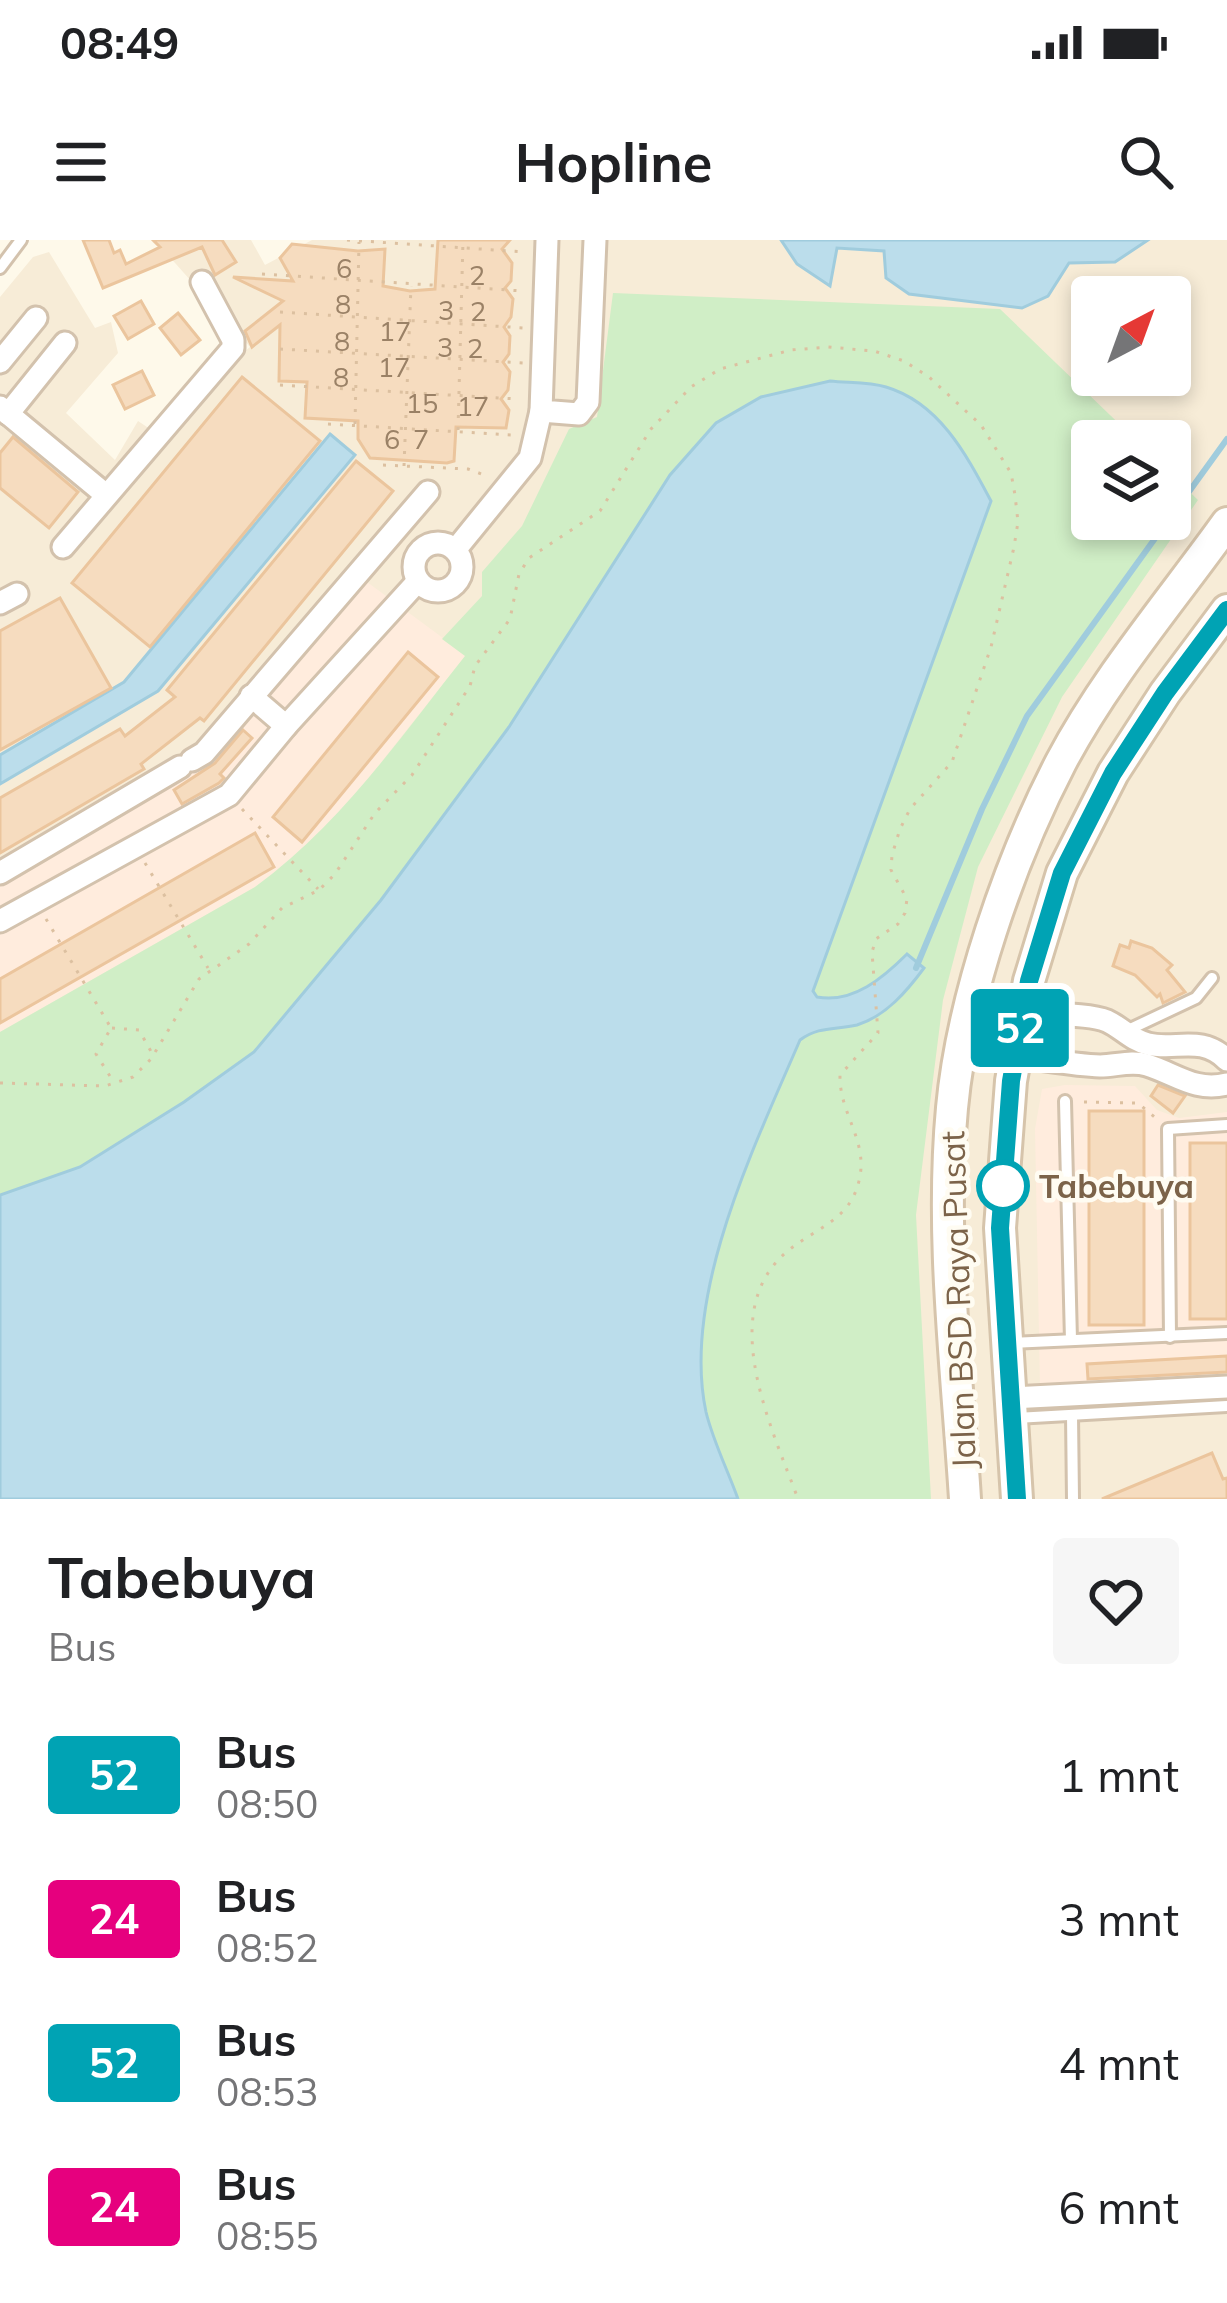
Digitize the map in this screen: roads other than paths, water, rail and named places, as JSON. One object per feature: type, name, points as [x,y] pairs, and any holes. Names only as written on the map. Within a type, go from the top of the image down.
[{"type":"main road","name":"Jalan BSD Raya Pusat","points":[[965,1499],[947,1195],[952,1105],[972,1005],[1007,885],[1062,761],[1098,701],[1227,523]]},
{"type":"main road","name":"Jalan BSD Raya Pusat","points":[[1017,1499],[1000,1228],[1015,1056],[1029,981],[1062,873],[1113,773],[1227,610]]},
{"type":"street","points":[[542,406],[579,414],[586,408],[596,240]]},
{"type":"street","points":[[456,549],[530,458],[537,436],[547,247]]},
{"type":"street","points":[[63,547],[233,348],[202,282]]},
{"type":"street","points":[[0,362],[36,318]]},
{"type":"street","points":[[64,343],[4,411],[106,495]]},
{"type":"street","points":[[0,873],[203,753],[428,492]]},
{"type":"street","points":[[433,542],[456,549],[464,564],[460,580],[448,591],[431,591],[418,581],[413,570],[422,548],[433,542]]},
{"type":"street","points":[[0,921],[229,795],[418,581]]},
{"type":"street","points":[[251,696],[286,726]]},
{"type":"street","points":[[1023,1013],[1106,1020],[1148,1065],[1180,1081],[1211,1088],[1227,1084]]},
{"type":"street","points":[[1015,1056],[1104,1066],[1129,1045],[1185,1042],[1220,1053],[1227,1060]]},
{"type":"street","points":[[1012,1408],[1227,1387]]},
{"type":"lane","points":[[0,268],[21,240]]},
{"type":"lane","points":[[1129,1045],[1196,998],[1212,978]]},
{"type":"lane","points":[[1065,1101],[1071,1340]]},
{"type":"lane","points":[[1170,1336],[1168,1129],[1227,1125]]},
{"type":"lane","points":[[1008,1343],[1227,1333]]},
{"type":"lane","points":[[1012,1408],[1072,1415],[1227,1406]]},
{"type":"lane","points":[[1072,1415],[1073,1499]]},
{"type":"water","points":[[781,240],[1148,240],[1115,262],[1069,263],[1048,296],[1022,308],[909,294],[886,278],[884,251],[837,248],[830,286],[797,264]]},
{"type":"water","points":[[830,381],[886,387],[922,405],[950,433],[991,501],[813,991],[817,997],[830,998],[855,993],[907,954],[924,968],[877,1016],[800,1040],[744,1173],[713,1271],[701,1367],[709,1423],[738,1499],[0,1499],[0,1195],[80,1167],[254,1052],[381,900],[509,727],[670,475],[716,423],[761,397]]},
{"type":"water","points":[[330,434],[355,455],[158,691],[0,784],[0,755],[124,682]]},
{"type":"waterway","points":[[1191,489],[1227,439]]},
{"type":"waterway","points":[[916,968],[982,809],[1027,716],[1154,540]]},
{"type":"place","name":"Tabebuya","points":[[1003,1186]]}]
